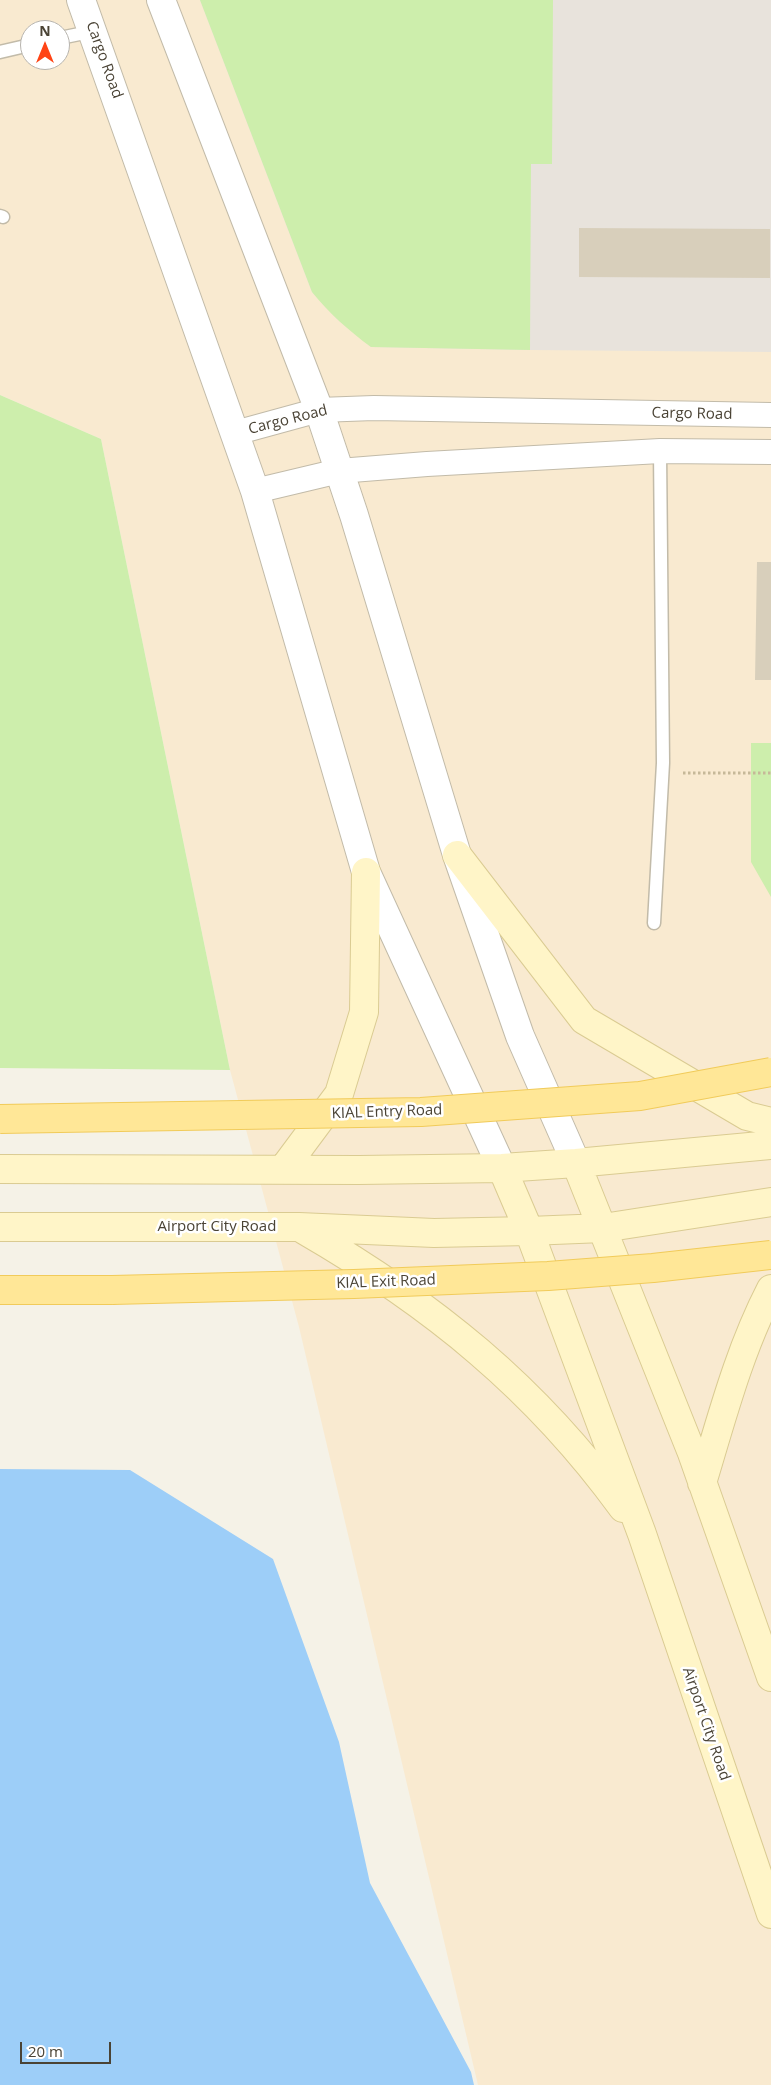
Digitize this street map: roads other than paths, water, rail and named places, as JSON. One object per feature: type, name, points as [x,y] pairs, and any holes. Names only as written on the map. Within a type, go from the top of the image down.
[{"type":"main road","points":[[457,855],[584,1020],[747,1116],[771,1122]]},
{"type":"main road","points":[[284,1168],[339,1094],[364,1012],[366,872]]},
{"type":"main road","name":"KIAL Entry Road","points":[[0,1119],[421,1112],[640,1096],[771,1072]]},
{"type":"main road","points":[[0,1169],[284,1168],[359,1170],[502,1168],[771,1145]]},
{"type":"main road","points":[[576,1163],[642,1326],[702,1483],[771,1677]]},
{"type":"main road","name":"Airport City Road","points":[[502,1168],[529,1231],[642,1534],[771,1914]]},
{"type":"main road","points":[[529,1231],[603,1228],[771,1202]]},
{"type":"main road","name":"Airport City Road","points":[[0,1227],[299,1227],[434,1233],[529,1231]]},
{"type":"main road","points":[[299,1227],[355,1259],[408,1295],[487,1358],[544,1413],[579,1452],[642,1534]]},
{"type":"main road","name":"KIAL Exit Road","points":[[0,1290],[112,1290],[354,1284],[548,1276],[653,1268],[771,1255]]},
{"type":"main road","points":[[702,1483],[738,1362],[757,1316],[771,1290]]},
{"type":"street","name":"Cargo Road","points":[[81,0],[94,31],[235,433],[319,410],[374,408],[771,414]]},
{"type":"street","points":[[161,0],[319,410],[457,855],[520,1036],[576,1163]]},
{"type":"street","points":[[235,433],[256,491],[366,872],[502,1168]]},
{"type":"street","points":[[256,491],[339,471],[427,464],[660,451],[771,452]]},
{"type":"lane","points":[[70,36],[94,31]]},
{"type":"lane","points":[[0,52],[20,48]]},
{"type":"lane","points":[[654,922],[663,773],[660,451]]},
{"type":"water","points":[[0,1469],[130,1470],[273,1559],[339,1742],[370,1883],[471,2072],[474,2085],[0,2085]]}]
